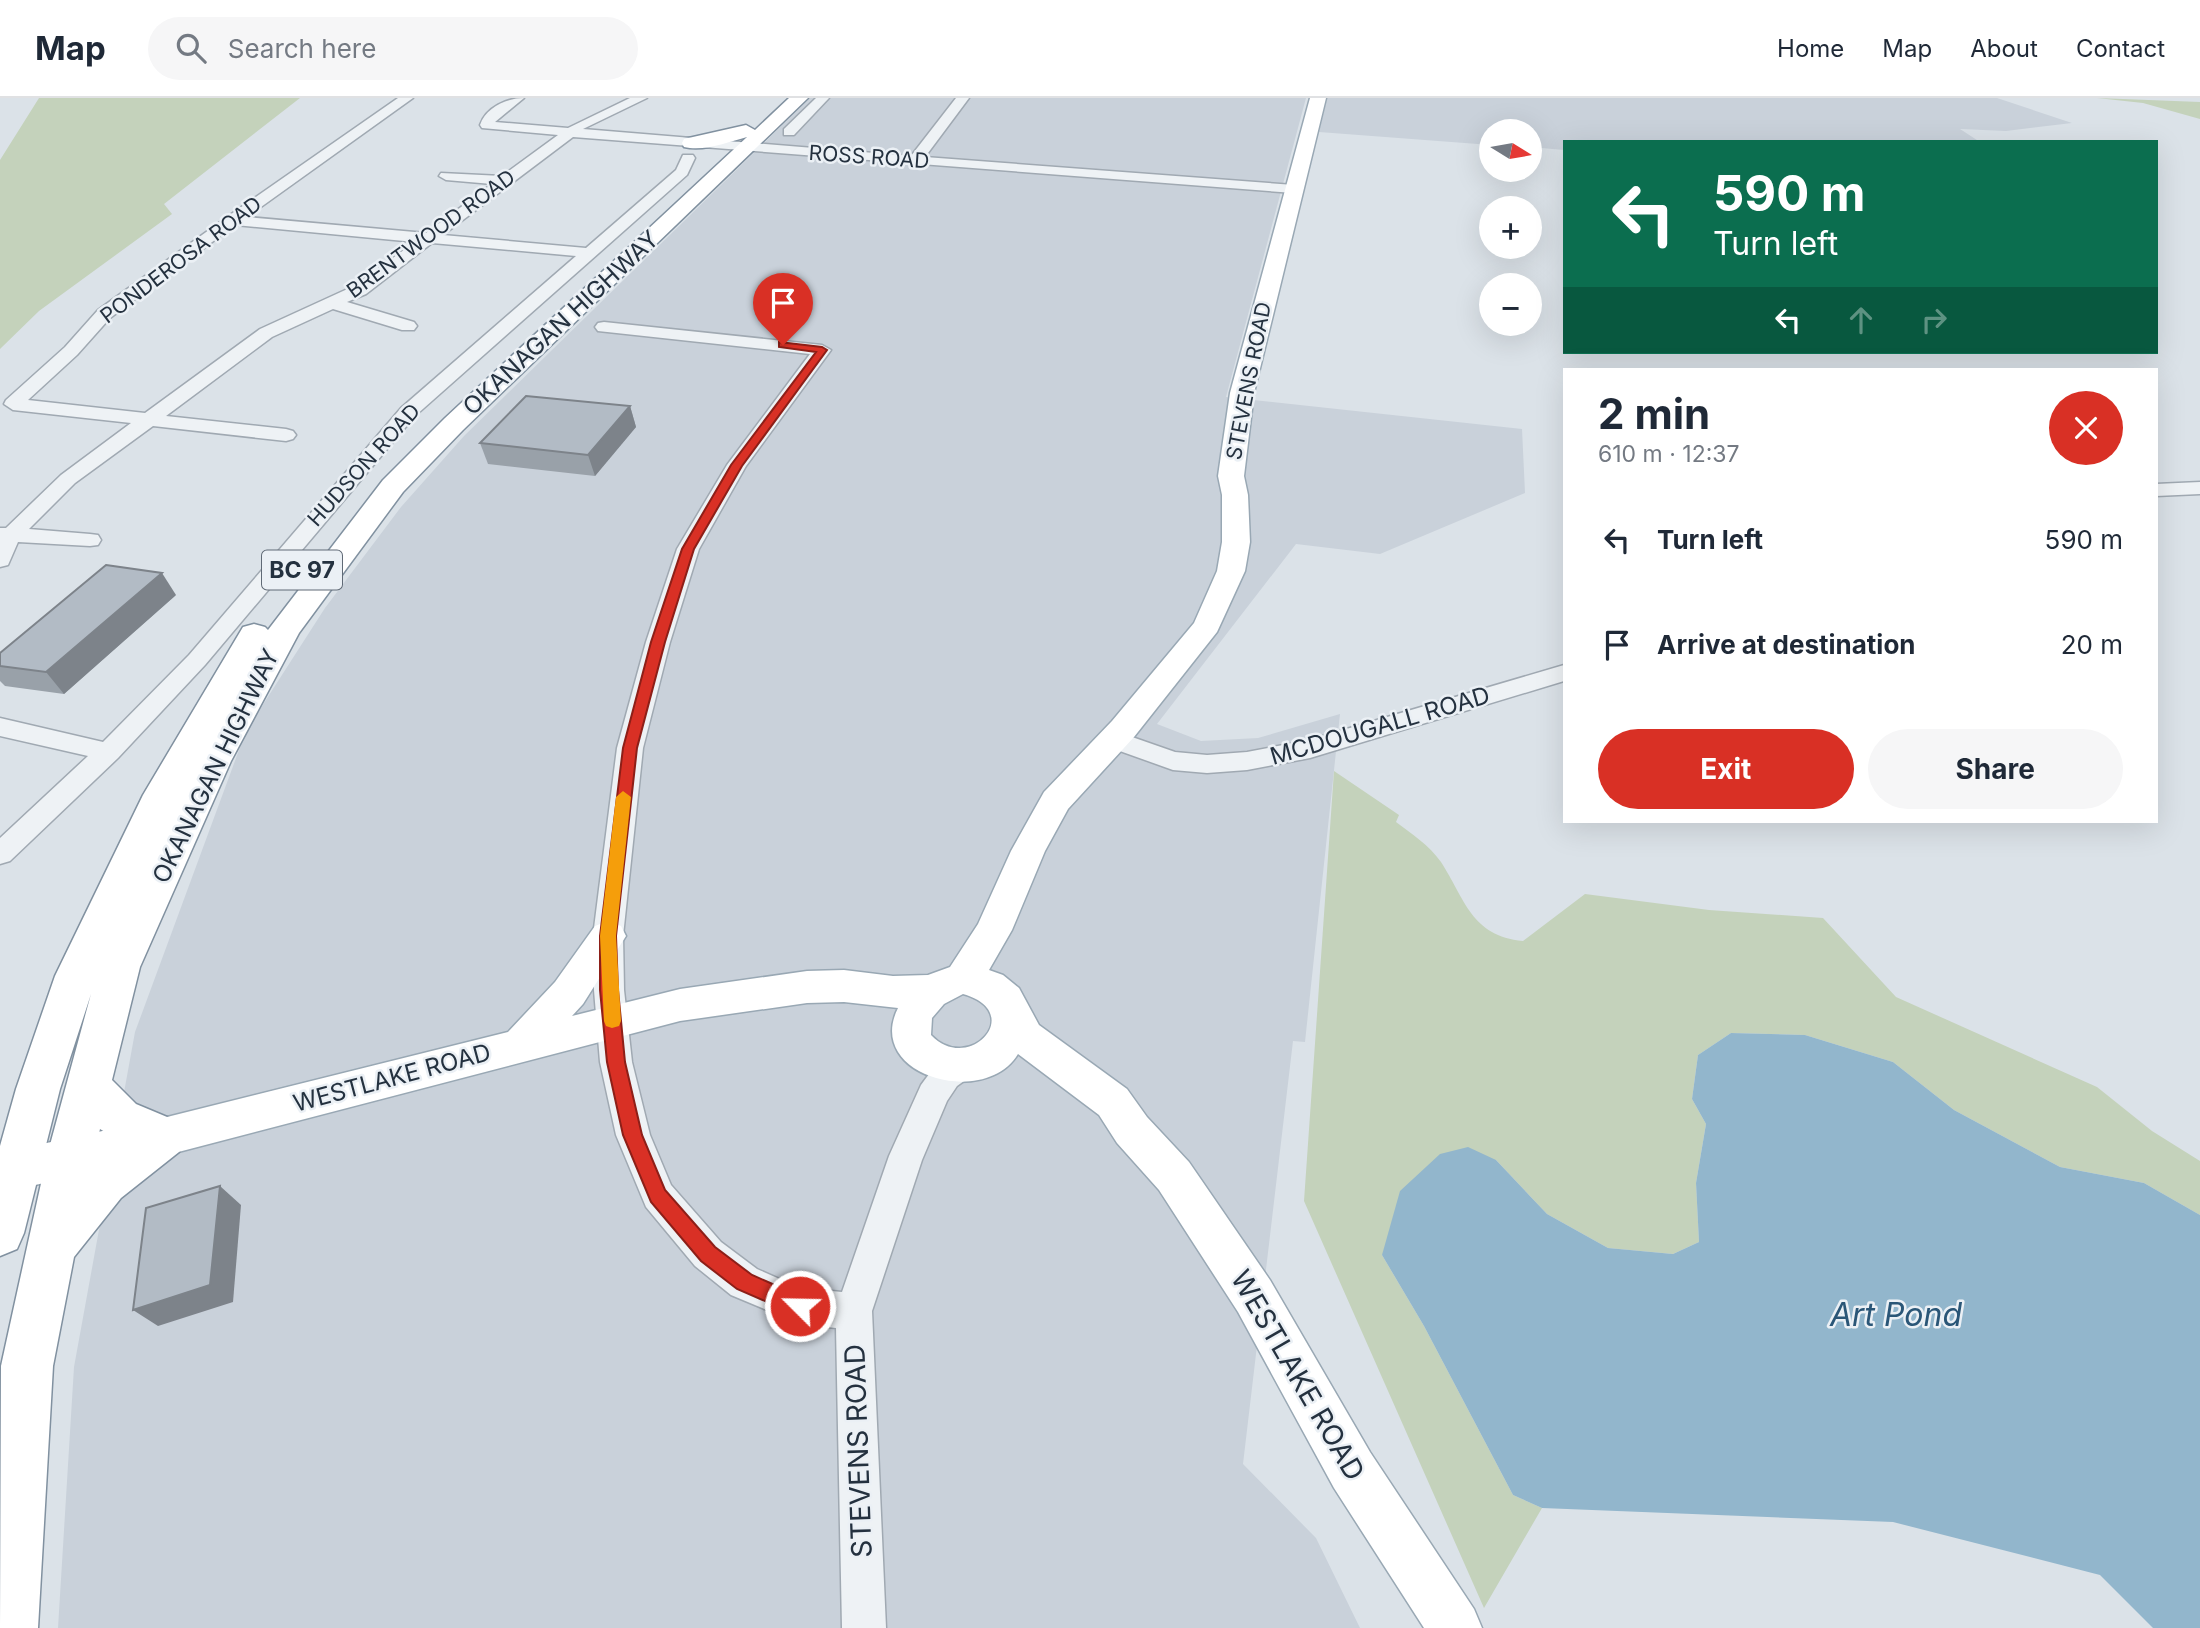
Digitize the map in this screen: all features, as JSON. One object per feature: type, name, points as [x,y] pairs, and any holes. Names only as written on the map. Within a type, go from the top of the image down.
[{"type":"highway","name":"OKANAGAN HIGHWAY","points":[[8,1628],[27,1366],[70,1156],[119,967],[213,761],[284,630],[393,486],[783,98]]},
{"type":"highway","name":"OKANAGAN HIGHWAY","points":[[0,1233],[8,1172],[76,976],[161,794],[262,620],[358,497],[412,441],[732,148],[799,98]]},
{"type":"highway","points":[[89,1084],[102,1105],[119,1119],[163,1137]]},
{"type":"highway","points":[[0,1126],[38,1088]]},
{"type":"highway","points":[[51,1248],[103,1182],[124,1162],[163,1137]]},
{"type":"main road","name":"STEVENS ROAD","points":[[975,993],[994,930],[1028,852],[1056,801],[1208,626],[1231,572],[1236,541],[1231,476],[1242,393],[1318,98]]},
{"type":"main road","points":[[520,1044],[569,993],[608,936]]},
{"type":"main road","name":"WESTLAKE ROAD","points":[[8,1172],[163,1137],[612,1020],[703,1000],[807,987],[844,986],[893,992],[975,993],[1025,1037],[1113,1102],[1132,1130],[1174,1176],[1254,1296],[1352,1470],[1455,1628]]},
{"type":"main road","name":"WESTLAKE ROAD","points":[[769,993],[886,1010],[914,1035]]},
{"type":"main road","points":[[975,993],[1008,1038],[974,1062],[943,1064],[929,1057],[914,1035],[920,1000],[975,993]]},
{"type":"main road","name":"WESTLAKE ROAD","points":[[974,1062],[1013,1060],[1039,1069],[1132,1130]]},
{"type":"street","name":"PONDEROSA ROAD","points":[[152,418],[13,404],[71,351],[104,314],[232,220],[407,98]]},
{"type":"street","name":"ROSS ROAD","points":[[518,98],[489,118],[487,125],[732,148],[1294,189]]},
{"type":"street","name":"BRENTWOOD ROAD","points":[[0,560],[5,535],[68,479],[266,333],[360,290],[580,125],[641,98]]},
{"type":"street","points":[[789,132],[823,98]]},
{"type":"street","points":[[915,160],[963,98]]},
{"type":"street","name":"HUDSON ROAD","points":[[0,854],[109,752],[197,660],[408,412],[682,172],[732,148]]},
{"type":"street","points":[[446,176],[505,181]]},
{"type":"street","points":[[232,220],[590,253]]},
{"type":"street","points":[[332,303],[408,326]]},
{"type":"street","points":[[604,327],[822,350],[737,465],[688,549],[658,642],[630,748],[608,936],[616,1062],[633,1135],[658,1196],[708,1254],[744,1282],[800,1306],[854,1311]]},
{"type":"street","points":[[152,418],[286,435]]},
{"type":"street","points":[[2158,490],[2200,488]]},
{"type":"street","points":[[5,535],[90,540]]},
{"type":"street","name":"MCDOUGALL ROAD","points":[[1112,739],[1173,761],[1207,764],[1247,761],[1310,749],[1563,673]]},
{"type":"street","points":[[0,727],[109,752]]},
{"type":"street","name":"STEVENS ROAD","points":[[906,1156],[908,1125],[919,1093],[921,1071],[914,1035]]},
{"type":"street","name":"STEVENS ROAD","points":[[864,1628],[854,1311],[906,1156],[922,1126],[933,1095],[946,1076],[974,1062]]},
{"type":"shaded area","points":[[810,98],[1306,98],[1226,397],[1522,429],[1525,493],[1380,554],[1296,544],[1157,724],[1201,741],[1258,738],[1340,714],[1305,1042],[1293,1041],[1243,1464],[1316,1538],[1360,1628],[58,1628],[74,1367],[135,1032],[246,731],[325,608],[401,507],[464,436]]},
{"type":"shaded area","points":[[1327,98],[1997,98],[2072,123],[2006,131],[1960,129],[1977,140],[1563,140],[1563,150],[1542,148],[1542,119],[1479,119],[1479,144],[1319,132]]},
{"type":"green space","points":[[39,98],[300,98],[164,204],[172,214],[39,311],[0,349],[0,160]]},
{"type":"green space","points":[[2097,98],[2200,102],[2200,119],[2143,103]]},
{"type":"green space","points":[[1334,771],[1399,815],[1396,822],[1420,840],[1441,862],[1472,914],[1492,932],[1506,938],[1523,941],[1585,894],[1709,910],[1823,918],[1896,997],[2097,1087],[2152,1131],[2200,1161],[2200,1215],[2144,1183],[2060,1167],[1954,1110],[1893,1062],[1805,1035],[1731,1033],[1698,1055],[1692,1099],[1706,1124],[1696,1183],[1699,1242],[1673,1254],[1608,1248],[1547,1214],[1496,1160],[1382,1255],[1424,1326],[1513,1495],[1542,1508],[1484,1608],[1304,1201]]},
{"type":"water","name":"Art Pond","points":[[1731,1033],[1805,1035],[1893,1062],[1954,1110],[2060,1167],[2144,1183],[2200,1215],[2200,1628],[2153,1628],[2100,1575],[1893,1522],[1542,1508],[1513,1495],[1424,1326],[1382,1255],[1400,1191],[1440,1154],[1468,1147],[1496,1160],[1547,1214],[1608,1248],[1673,1254],[1699,1242],[1696,1183],[1706,1124],[1692,1099],[1698,1055]]},
{"type":"building","points":[[526,396],[630,406],[588,455],[480,443]]},
{"type":"building","points":[[106,565],[162,573],[46,672],[0,666],[0,653]]},
{"type":"building","points":[[220,1186],[210,1285],[133,1310],[146,1208]]},
{"type":"slow traffic","points":[[612,1021],[608,936],[623,797]]},
{"type":"route","points":[[783,345],[822,350],[737,465],[688,549],[658,642],[630,748],[608,936],[609,990],[616,1062],[633,1135],[658,1196],[708,1254],[744,1282],[800,1306]]}]
